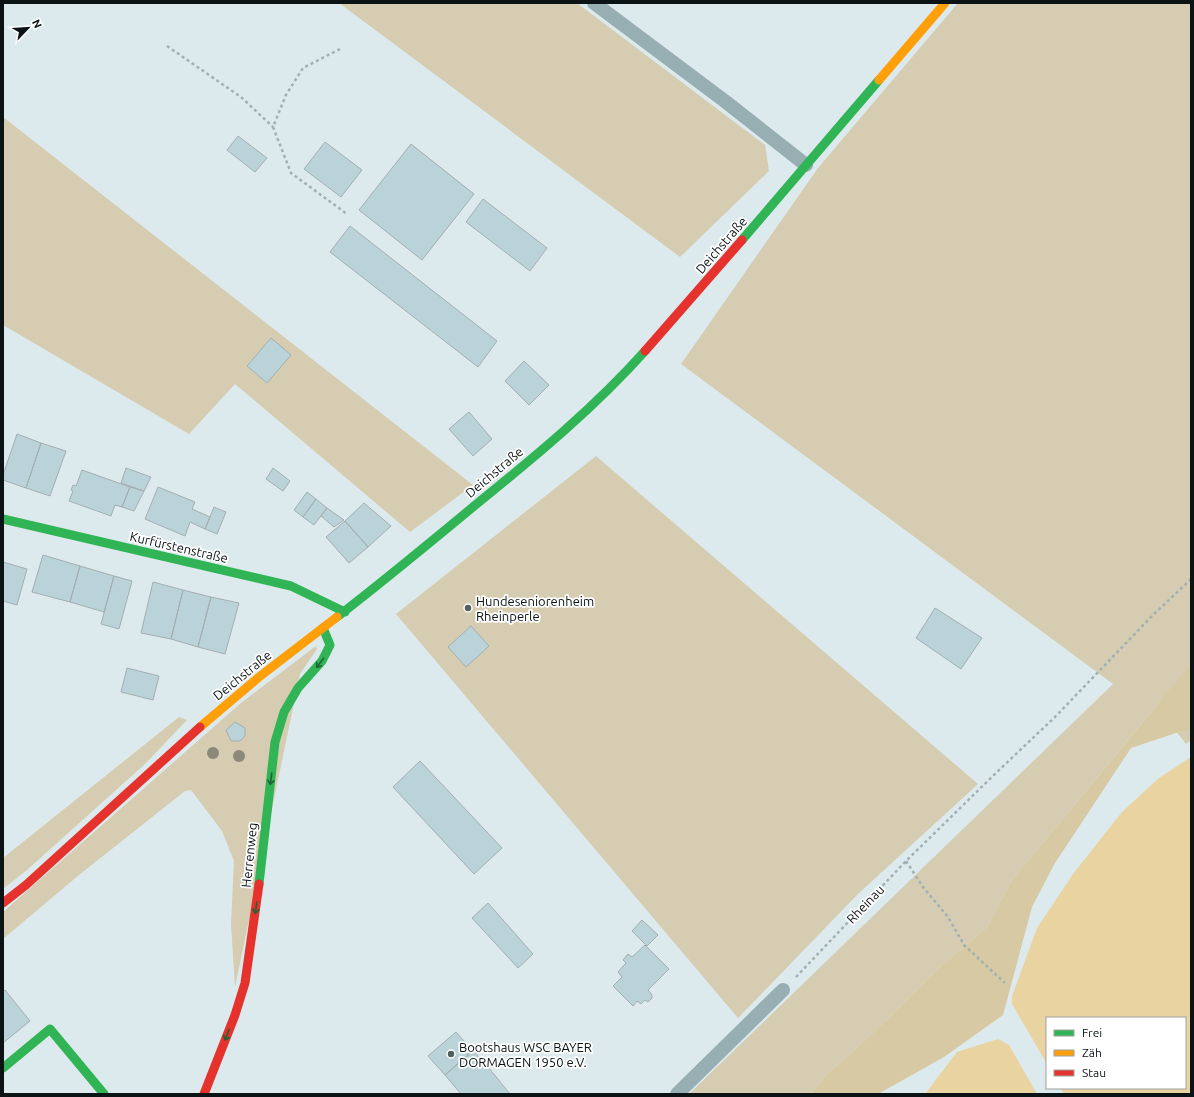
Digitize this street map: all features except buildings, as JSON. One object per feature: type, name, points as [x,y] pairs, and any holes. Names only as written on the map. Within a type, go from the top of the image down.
[{"type":"street","name":"Deichstraße","points":[[3,903],[26,885],[196,730],[259,677],[344,612],[512,475],[587,410],[630,368],[710,278],[945,3]]},
{"type":"street","name":"Kurfürstenstraße","points":[[3,519],[291,586],[344,612]]},
{"type":"street","name":"Herrenweg","points":[[204,1094],[235,1015],[245,983],[258,890],[275,742],[284,712],[298,688],[322,661],[330,645],[323,628]]},
{"type":"street","points":[[3,1068],[50,1029],[104,1094]]},
{"type":"lane","points":[[594,3],[726,102],[806,165]]},
{"type":"lane","points":[[677,1094],[783,990]]},
{"type":"path","points":[[167,46],[241,97],[274,127],[290,173],[347,214]]},
{"type":"path","points":[[274,127],[286,96],[303,68],[340,49]]},
{"type":"path","name":"Rheinau","points":[[783,990],[906,861],[1055,717],[1152,616],[1191,579]]},
{"type":"path","points":[[906,861],[948,917],[964,945],[1005,984]]},
{"type":"shaded area","points":[[339,3],[577,3],[765,145],[769,171],[680,257]]},
{"type":"shaded area","points":[[958,3],[1191,3],[1191,740],[1186,744],[1156,706],[1012,880],[987,927],[941,966],[887,1020],[825,1076],[811,1094],[689,1094],[1113,684],[681,364],[818,168]]},
{"type":"shaded area","points":[[3,117],[473,485],[410,532],[235,384],[189,434],[3,325]]},
{"type":"shaded area","points":[[596,456],[978,784],[858,894],[738,1018],[396,614]]},
{"type":"shaded area","points":[[316,646],[317,649],[300,674],[235,987],[231,924],[234,861],[222,831],[191,790],[185,791],[79,875],[3,939],[3,912],[241,703]]},
{"type":"shaded area","points":[[1191,664],[1191,728],[1131,748],[1055,863],[1032,907],[1003,1015],[944,1057],[878,1094],[811,1094],[825,1076],[887,1020],[941,966],[987,927],[1012,880]]},
{"type":"shaded area","points":[[179,717],[187,720],[145,764],[27,870],[3,889],[3,858]]},
{"type":"shaded area","points":[[1191,757],[1191,1094],[1064,1094],[1061,1089],[1186,1089],[1186,1017],[1046,1017],[1046,1062],[1012,1004],[1012,996],[1037,928],[1073,874],[1122,812],[1159,778]]},
{"type":"shaded area","points":[[998,1039],[1009,1045],[1037,1094],[925,1094],[957,1052]]},
{"type":"traffic: fast","points":[[742,240],[879,80]]},
{"type":"traffic: fast","points":[[337,617],[544,448],[606,392],[645,351]]},
{"type":"traffic: fast","points":[[3,519],[291,586],[345,612]]},
{"type":"traffic: fast","points":[[259,884],[275,742],[284,712],[298,688],[322,661],[330,645],[323,628]]},
{"type":"traffic: fast","points":[[3,1068],[50,1029],[104,1094]]},
{"type":"traffic: slow","points":[[879,80],[945,3]]},
{"type":"traffic: slow","points":[[200,727],[259,677],[337,617]]},
{"type":"traffic: jam","points":[[645,351],[742,240]]},
{"type":"traffic: jam","points":[[3,903],[26,885],[200,727]]},
{"type":"traffic: jam","points":[[204,1094],[235,1015],[245,983],[259,884]]},
{"type":"place","name":"Hundeseniorenheim Rheinperle","points":[[468,608]]},
{"type":"place","name":"Bootshaus WSC BAYER DORMAGEN 1950 e.V.","points":[[451,1054]]}]
